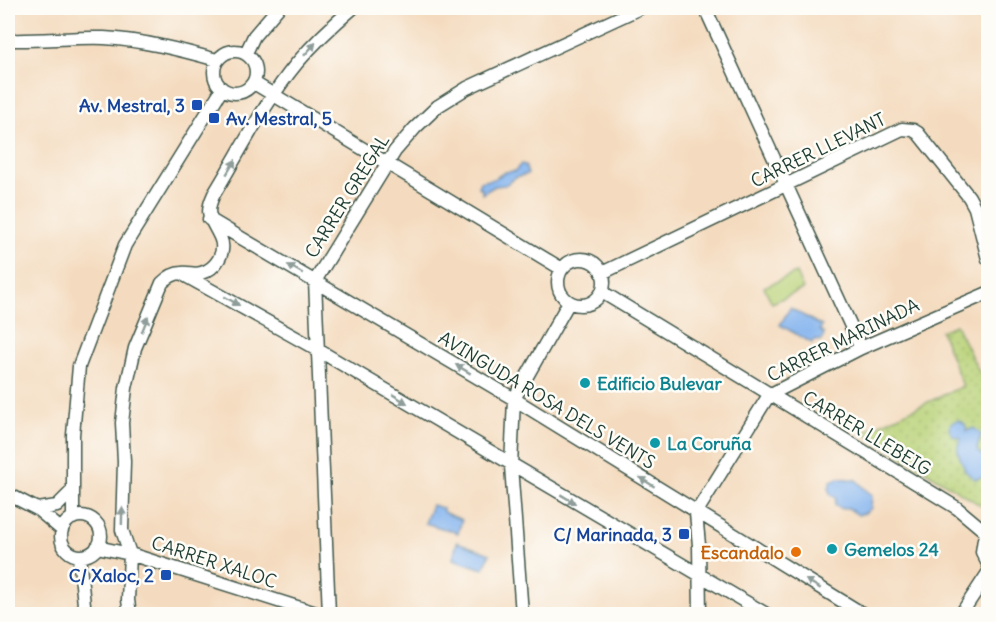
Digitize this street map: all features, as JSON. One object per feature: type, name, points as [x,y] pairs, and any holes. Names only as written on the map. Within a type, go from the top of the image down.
[{"type":"street","points":[[246,53],[254,36],[278,8]]},
{"type":"street","points":[[130,615],[128,600],[130,554],[122,530],[124,462],[122,423],[126,388],[135,348],[156,292],[167,278],[181,273],[201,273],[216,264],[220,257],[222,239],[209,219],[209,203],[274,95],[296,64],[323,34],[353,8]]},
{"type":"street","name":"CARRER GREGAL","points":[[329,615],[315,281],[388,163],[415,128],[452,96],[640,8]]},
{"type":"street","points":[[705,8],[861,348]]},
{"type":"street","points":[[8,40],[116,39],[175,49],[217,60]]},
{"type":"street","points":[[233,50],[246,53],[256,66],[254,83],[243,92],[228,93],[218,85],[213,73],[217,60],[221,55],[233,50]]},
{"type":"street","points":[[254,83],[562,269]]},
{"type":"street","points":[[73,518],[73,435],[79,366],[125,245],[222,89]]},
{"type":"street","name":"CARRER LLEVANT","points":[[602,273],[902,129],[913,130],[923,139],[969,197],[975,208],[988,259]]},
{"type":"street","name":"AVINGUDA ROSA DELS VENTS","points":[[209,219],[514,399],[863,615]]},
{"type":"street","points":[[580,259],[593,263],[602,273],[604,286],[602,292],[588,304],[581,306],[569,302],[559,291],[558,276],[567,264],[580,259]]},
{"type":"street","points":[[181,273],[318,350],[766,615]]},
{"type":"street","name":"CARRER LLEBEIG","points":[[602,292],[957,508],[988,534]]},
{"type":"street","name":"CARRER MARINADA","points":[[696,513],[769,395],[861,348],[988,293]]},
{"type":"street","points":[[522,615],[511,466],[514,399],[569,302]]},
{"type":"street","points":[[38,509],[57,506],[73,490]]},
{"type":"street","points":[[8,494],[38,509],[62,530]]},
{"type":"street","points":[[696,513],[700,615]]},
{"type":"street","points":[[85,517],[96,524],[101,535],[97,547],[89,554],[79,556],[64,547],[62,530],[73,518],[85,517]]},
{"type":"street","points":[[988,534],[984,539],[982,552],[988,564]]},
{"type":"street","name":"CARRER XALOC","points":[[97,547],[130,554],[319,615]]},
{"type":"street","points":[[79,556],[85,615]]},
{"type":"street","points":[[961,615],[988,573]]},
{"type":"green space","points":[[796,273],[803,289],[772,303],[764,287]]},
{"type":"green space","points":[[956,325],[988,390],[988,510],[863,432],[963,386],[941,331]]},
{"type":"water","points":[[521,164],[525,165],[528,174],[516,177],[505,185],[495,186],[482,194],[482,189],[478,187],[480,182],[494,179],[505,172],[515,171]]},
{"type":"water","points":[[790,308],[822,326],[820,330],[824,334],[822,341],[814,340],[812,343],[780,325]]},
{"type":"water","points":[[958,420],[965,424],[967,431],[974,428],[981,434],[977,450],[988,462],[987,472],[982,477],[975,479],[965,471],[958,451],[961,438],[953,436],[949,429],[951,423]]},
{"type":"water","points":[[838,478],[856,480],[872,496],[871,508],[858,515],[848,508],[842,509],[835,505],[836,498],[830,494],[829,488],[831,481]]},
{"type":"water","points":[[432,505],[443,508],[443,512],[462,520],[458,533],[425,523]]},
{"type":"water","points":[[457,542],[490,554],[483,569],[453,559]]},
{"type":"place","name":"Av. Mestral, 3","points":[[197,105]]},
{"type":"place","name":"Av. Mestral, 5","points":[[214,118]]},
{"type":"place","name":"Edificio Bulevar","points":[[585,383]]},
{"type":"place","name":"La Coruña","points":[[655,443]]},
{"type":"place","name":"C/ Marinada, 3","points":[[684,534]]},
{"type":"place","name":"Gemelos 24","points":[[832,549]]},
{"type":"place","name":"Escandalo","points":[[796,552]]},
{"type":"place","name":"C/ Xaloc, 2","points":[[166,575]]}]
